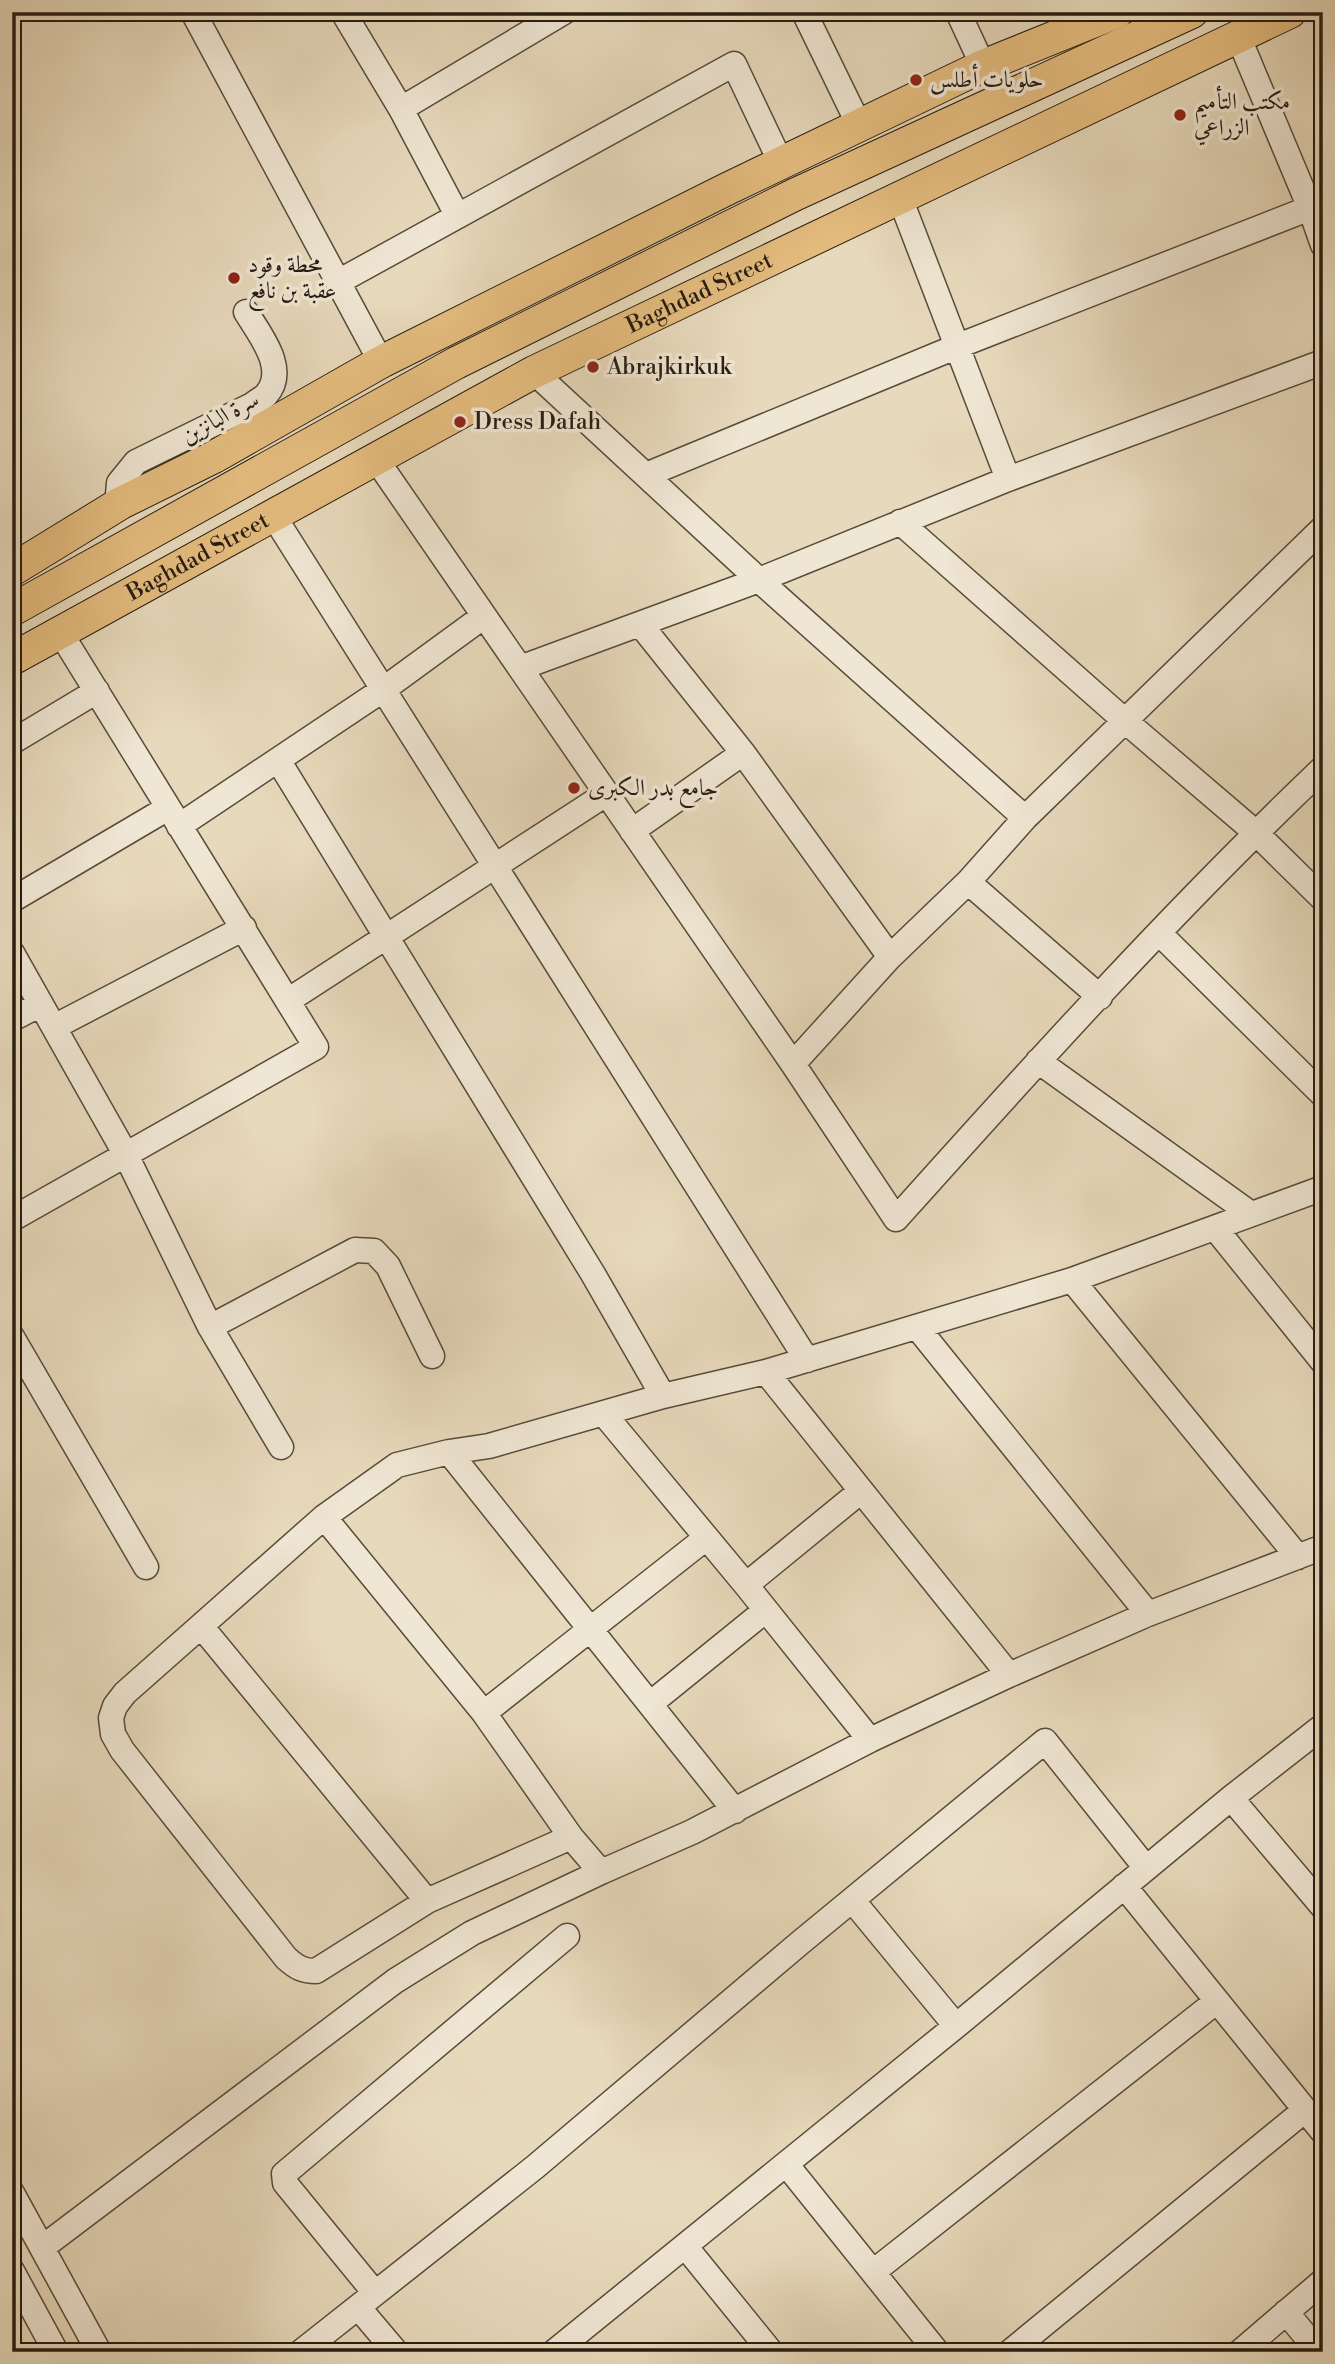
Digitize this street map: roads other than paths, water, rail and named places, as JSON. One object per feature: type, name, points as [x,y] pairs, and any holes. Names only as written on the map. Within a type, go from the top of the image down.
[{"type":"main road","name":"سرة البانزين","points":[[12,570],[121,503],[214,457],[375,365],[727,189],[983,66],[1117,12]]},
{"type":"main road","name":"Baghdad Street","points":[[12,610],[456,363],[744,219],[1192,12]]},
{"type":"main road","name":"Baghdad Street","points":[[12,659],[534,372],[1290,12]]},
{"type":"main road","points":[[1076,30],[1090,58]]},
{"type":"main road","points":[[842,174],[858,219]]},
{"type":"main road","points":[[727,189],[744,219]]},
{"type":"main road","points":[[437,334],[456,363]]},
{"type":"street","points":[[193,12],[338,282],[375,365]]},
{"type":"street","points":[[343,12],[401,109],[457,215]]},
{"type":"street","points":[[401,109],[564,12]]},
{"type":"street","points":[[804,12],[859,125]]},
{"type":"street","points":[[958,12],[983,66]]},
{"type":"street","points":[[1238,36],[1323,245]]},
{"type":"street","points":[[338,282],[734,64],[781,163]]},
{"type":"street","points":[[900,198],[1008,479]]},
{"type":"street","points":[[646,475],[958,346],[1310,208]]},
{"type":"street","name":"سرة البانزين","points":[[121,503],[118,495],[119,483],[136,462],[252,405],[267,394],[275,369],[272,356],[246,312]]},
{"type":"street","points":[[520,668],[759,579],[1008,479],[1323,362]]},
{"type":"street","points":[[534,372],[1025,818]]},
{"type":"street","points":[[376,459],[793,1064],[896,1219],[1038,1061],[1159,933],[1255,832],[1323,768]]},
{"type":"street","points":[[273,515],[807,1360]]},
{"type":"street","points":[[900,522],[1255,832],[1323,899]]},
{"type":"street","points":[[793,1064],[890,957],[968,882],[1025,818],[1323,528]]},
{"type":"street","points":[[12,900],[278,760],[384,689],[484,616]]},
{"type":"street","points":[[640,624],[743,753],[890,957]]},
{"type":"street","points":[[12,1219],[316,1047],[61,632]]},
{"type":"street","points":[[12,742],[97,691]]},
{"type":"street","points":[[632,831],[743,753]]},
{"type":"street","points":[[278,760],[593,1274],[663,1396]]},
{"type":"street","points":[[289,1000],[606,794]]},
{"type":"street","points":[[968,882],[1100,997]]},
{"type":"street","points":[[54,1027],[244,928]]},
{"type":"street","points":[[1159,933],[1323,1095]]},
{"type":"street","points":[[12,953],[126,1155],[210,1327],[281,1447]]},
{"type":"street","points":[[12,1019],[41,1004]]},
{"type":"street","points":[[1038,1061],[1251,1214]]},
{"type":"street","points":[[571,1837],[427,1901],[316,1971],[297,1968],[286,1958],[122,1750],[113,1734],[111,1718],[115,1706],[125,1693],[324,1517],[397,1465],[449,1452],[489,1446],[663,1396],[807,1360],[1072,1280],[1323,1188]]},
{"type":"street","points":[[1215,1228],[1323,1362]]},
{"type":"street","points":[[210,1327],[355,1250],[374,1251],[388,1266],[432,1356]]},
{"type":"street","points":[[1072,1280],[1298,1557]]},
{"type":"street","points":[[916,1326],[1148,1614]]},
{"type":"street","points":[[12,1337],[146,1567]]},
{"type":"street","points":[[766,1372],[1009,1675]]},
{"type":"street","points":[[604,1414],[870,1740]]},
{"type":"street","points":[[449,1452],[735,1811]]},
{"type":"street","points":[[746,1586],[861,1491]]},
{"type":"street","points":[[324,1517],[484,1713],[571,1837],[601,1872]]},
{"type":"street","points":[[484,1713],[706,1538]]},
{"type":"street","points":[[43,2247],[395,1981],[472,1933],[735,1811],[870,1740],[1009,1675],[1148,1614],[1323,1547]]},
{"type":"street","points":[[650,1704],[766,1610]]},
{"type":"street","points":[[201,1626],[427,1901]]},
{"type":"street","points":[[571,2347],[685,2246],[1231,1798],[1323,1726]]},
{"type":"street","points":[[301,2352],[535,2166],[1045,1741],[1146,1868]]},
{"type":"street","points":[[1231,1798],[1323,1907]]},
{"type":"street","points":[[1124,1886],[1323,2132]]},
{"type":"street","points":[[853,1901],[956,2026]]},
{"type":"street","points":[[396,2352],[366,2300],[285,2183],[284,2174],[567,1936]]},
{"type":"street","points":[[873,2272],[1217,2001]]},
{"type":"street","points":[[1010,2352],[1305,2110]]},
{"type":"street","points":[[786,2164],[937,2352]]},
{"type":"street","points":[[12,2193],[99,2352]]},
{"type":"street","points":[[685,2246],[771,2352]]},
{"type":"street","points":[[12,2271],[56,2352]]},
{"type":"street","points":[[1240,2352],[1323,2281]]},
{"type":"street","points":[[1286,2312],[1319,2352]]},
{"type":"place","name":"حلويات أطلس","points":[[916,80]]},
{"type":"place","name":"مكتب التأميم الزراعي","points":[[1180,115]]},
{"type":"place","name":"محطة وقود عقبة بن نافع","points":[[234,278]]},
{"type":"place","name":"Abrajkirkuk","points":[[593,367]]},
{"type":"place","name":"Dress Dafah","points":[[460,422]]},
{"type":"place","name":"جامع بدر الكبرى","points":[[574,788]]}]
